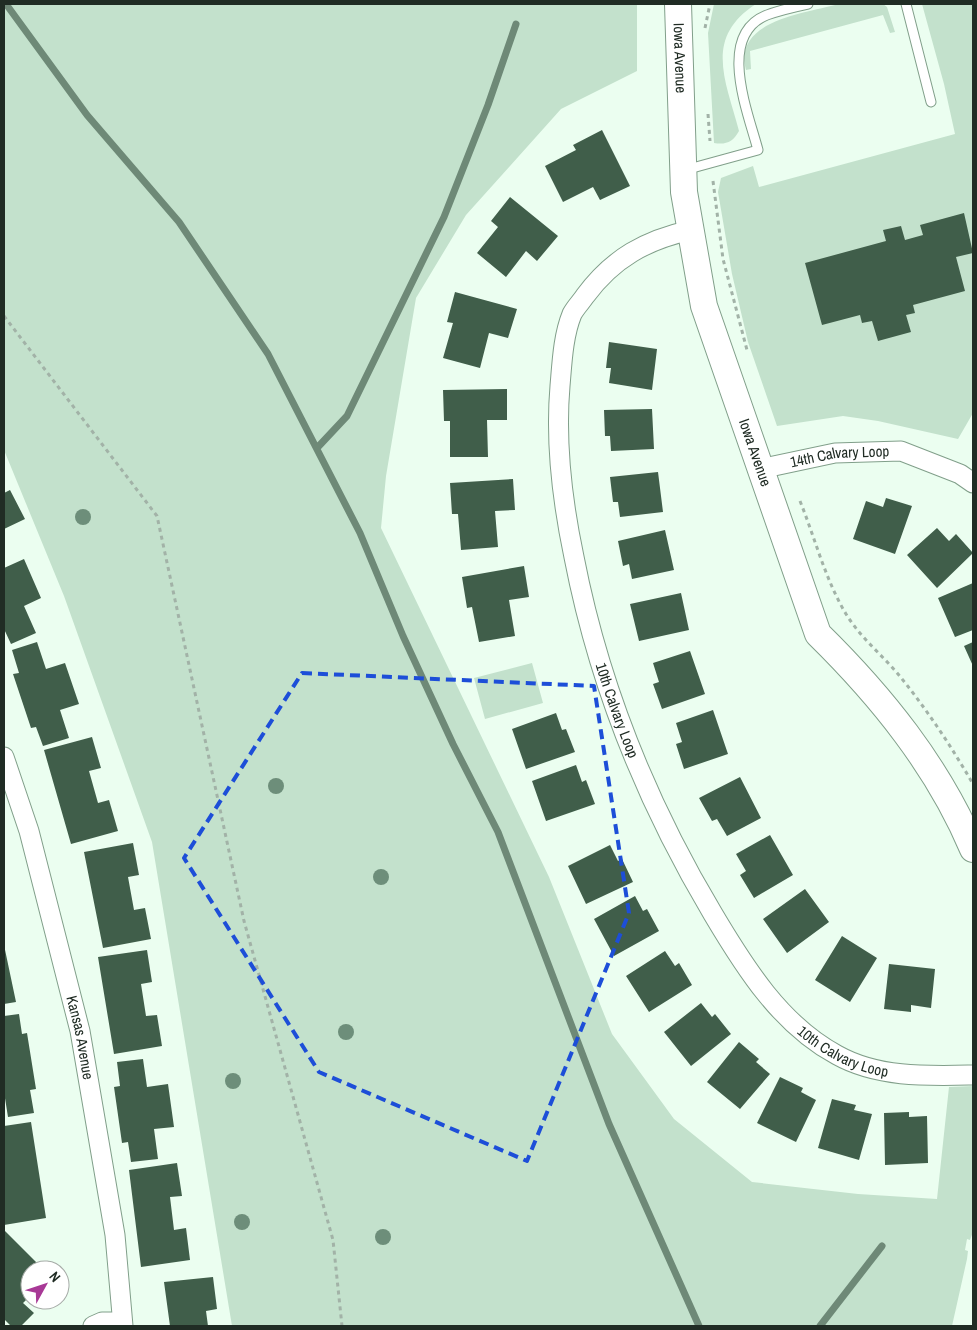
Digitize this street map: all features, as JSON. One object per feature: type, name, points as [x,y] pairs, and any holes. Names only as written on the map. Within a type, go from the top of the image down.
[{"type":"street","name":"Iowa Avenue","points":[[678,4],[684,192],[704,306],[760,469],[818,634],[851,666],[914,742],[959,814],[973,849]]},
{"type":"street","name":"10th Calvary Loop","points":[[691,230],[666,235],[638,247],[598,278],[572,314],[562,358],[557,423],[562,498],[586,618],[612,703],[647,790],[684,866],[752,978],[798,1028],[838,1056],[880,1071],[920,1076],[973,1075]]},
{"type":"street","name":"14th Calvary Loop","points":[[760,469],[835,453],[901,451],[960,474],[973,483]]},
{"type":"street","name":"Kansas Avenue","points":[[4,757],[29,831],[80,1031],[115,1235],[122,1324]]},
{"type":"street","points":[[93,1326],[102,1322],[122,1324]]},
{"type":"lane","points":[[684,171],[758,150],[738,68],[744,35],[753,24],[766,15],[808,4]]},
{"type":"lane","points":[[906,4],[931,102]]},
{"type":"path","points":[[713,181],[723,259],[748,352]]},
{"type":"path","points":[[4,316],[157,516],[244,921],[333,1240],[342,1326]]},
{"type":"path","points":[[798,498],[832,585],[846,614],[859,632],[897,674],[934,722],[973,784]]},
{"type":"highlighted area","points":[[302,673],[594,686],[629,913],[527,1161],[319,1072],[184,858]]},
{"type":"green space","points":[[4,4],[637,4],[637,71],[561,109],[466,215],[416,298],[386,476],[381,528],[549,877],[612,1034],[674,1119],[752,1182],[858,1194],[937,1199],[949,1087],[973,1086],[973,1232],[970,1240],[967,1239],[965,1250],[968,1251],[967,1259],[952,1326],[232,1326],[152,842],[64,596],[4,450]]},
{"type":"green space","points":[[714,4],[756,4],[740,17],[729,31],[724,46],[725,78],[739,131],[732,140],[722,144],[714,143],[708,33]]},
{"type":"green space","points":[[839,4],[883,4],[887,7],[895,32],[890,33],[883,15],[750,51],[751,69],[746,70],[745,53],[750,40],[761,30],[775,22],[792,16]]},
{"type":"green space","points":[[922,4],[973,4],[973,413],[958,439],[878,421],[843,416],[777,426],[748,342],[732,274],[718,192],[721,178],[753,166],[759,187],[955,134],[944,84]]},
{"type":"green space","points":[[532,663],[543,703],[485,719],[474,678]]},
{"type":"building","points":[[602,130],[630,186],[600,200],[593,187],[563,202],[545,166],[576,150],[573,145]]},
{"type":"building","points":[[510,197],[558,236],[537,261],[526,251],[506,277],[477,253],[498,227],[491,221]]},
{"type":"building","points":[[964,213],[973,253],[956,257],[965,291],[913,305],[915,313],[906,315],[911,332],[878,341],[872,321],[862,323],[860,315],[822,325],[805,263],[886,241],[883,230],[901,226],[905,240],[923,235],[920,225]]},
{"type":"building","points":[[455,292],[517,309],[508,338],[489,333],[480,368],[443,358],[453,323],[447,322]]},
{"type":"building","points":[[609,342],[657,349],[652,390],[609,383],[611,368],[606,368]]},
{"type":"building","points":[[507,389],[507,420],[487,420],[488,457],[450,457],[450,421],[444,421],[443,390]]},
{"type":"building","points":[[652,409],[654,449],[611,451],[610,436],[605,436],[604,410]]},
{"type":"building","points":[[658,472],[663,512],[620,517],[618,502],[613,502],[610,477]]},
{"type":"building","points":[[513,479],[515,510],[495,511],[498,547],[461,550],[458,514],[452,514],[450,483]]},
{"type":"building","points":[[10,490],[25,519],[4,529],[4,493]]},
{"type":"building","points":[[886,498],[912,506],[895,554],[853,539],[866,501],[883,507]]},
{"type":"building","points":[[937,528],[949,541],[956,534],[973,553],[937,588],[907,555]]},
{"type":"building","points":[[665,530],[674,570],[632,579],[629,564],[623,566],[618,541]]},
{"type":"building","points":[[24,559],[41,598],[24,606],[36,633],[11,644],[4,629],[4,568]]},
{"type":"building","points":[[524,566],[529,597],[509,600],[515,636],[479,642],[472,607],[467,608],[462,577]]},
{"type":"building","points":[[973,583],[973,630],[955,637],[938,598]]},
{"type":"building","points":[[681,593],[689,630],[639,641],[630,604]]},
{"type":"building","points":[[37,642],[46,669],[65,663],[79,704],[60,710],[69,738],[43,746],[36,727],[31,728],[13,674],[19,673],[12,650]]},
{"type":"building","points":[[973,642],[973,666],[964,646]]},
{"type":"building","points":[[690,651],[705,694],[662,709],[653,684],[659,682],[653,663]]},
{"type":"building","points":[[713,710],[728,754],[684,769],[676,744],[682,742],[676,723]]},
{"type":"building","points":[[556,713],[562,730],[566,729],[575,752],[526,769],[512,729]]},
{"type":"building","points":[[92,737],[101,768],[89,771],[98,803],[109,800],[118,831],[71,844],[44,750]]},
{"type":"building","points":[[576,765],[582,782],[586,780],[595,804],[546,821],[532,781]]},
{"type":"building","points":[[740,777],[761,818],[727,836],[717,819],[712,821],[699,798]]},
{"type":"building","points":[[770,835],[793,875],[754,898],[740,875],[746,871],[736,854]]},
{"type":"building","points":[[133,843],[139,875],[128,877],[134,910],[145,908],[151,939],[103,948],[84,852]]},
{"type":"building","points":[[610,845],[618,861],[622,859],[633,882],[586,904],[568,866]]},
{"type":"building","points":[[805,889],[829,922],[787,953],[763,919]]},
{"type":"building","points":[[635,896],[643,911],[647,909],[659,931],[614,956],[594,919]]},
{"type":"building","points":[[842,936],[877,958],[850,1002],[815,980]]},
{"type":"building","points":[[4,945],[16,1002],[4,1004]]},
{"type":"building","points":[[147,950],[152,982],[141,984],[146,1016],[157,1015],[162,1046],[114,1054],[98,957]]},
{"type":"building","points":[[665,951],[675,966],[679,963],[692,985],[649,1012],[626,976]]},
{"type":"building","points":[[889,964],[935,969],[931,1008],[911,1005],[911,1012],[884,1009]]},
{"type":"building","points":[[701,1003],[712,1017],[715,1014],[731,1034],[691,1066],[664,1032]]},
{"type":"building","points":[[19,1014],[22,1034],[27,1033],[36,1089],[30,1090],[34,1113],[8,1117],[4,1092],[4,1016]]},
{"type":"building","points":[[739,1042],[759,1059],[756,1062],[770,1074],[740,1109],[707,1082]]},
{"type":"building","points":[[143,1059],[147,1087],[168,1084],[174,1127],[154,1129],[158,1159],[131,1162],[128,1142],[122,1143],[114,1087],[120,1086],[117,1062]]},
{"type":"building","points":[[780,1077],[803,1088],[801,1092],[816,1100],[796,1142],[757,1123]]},
{"type":"building","points":[[832,1099],[856,1105],[854,1110],[872,1114],[859,1160],[818,1148]]},
{"type":"building","points":[[909,1112],[909,1117],[927,1116],[928,1163],[885,1165],[884,1113]]},
{"type":"building","points":[[31,1122],[46,1218],[4,1225],[4,1126]]},
{"type":"building","points":[[177,1163],[182,1196],[170,1197],[174,1230],[186,1228],[190,1260],[141,1267],[129,1170]]},
{"type":"building","points":[[4,1230],[34,1260],[20,1260],[20,1310],[31,1310],[34,1313],[21,1326],[11,1326],[4,1319]]},
{"type":"building","points":[[213,1277],[217,1309],[206,1311],[208,1326],[170,1326],[164,1282]]},
{"type":"waterway","points":[[6,4],[87,115],[179,222],[268,354],[360,533],[403,636],[453,744],[498,832],[609,1124],[699,1326]]},
{"type":"waterway","points":[[317,448],[347,416],[444,217],[488,105],[516,24]]},
{"type":"waterway","points":[[820,1326],[882,1246]]}]
